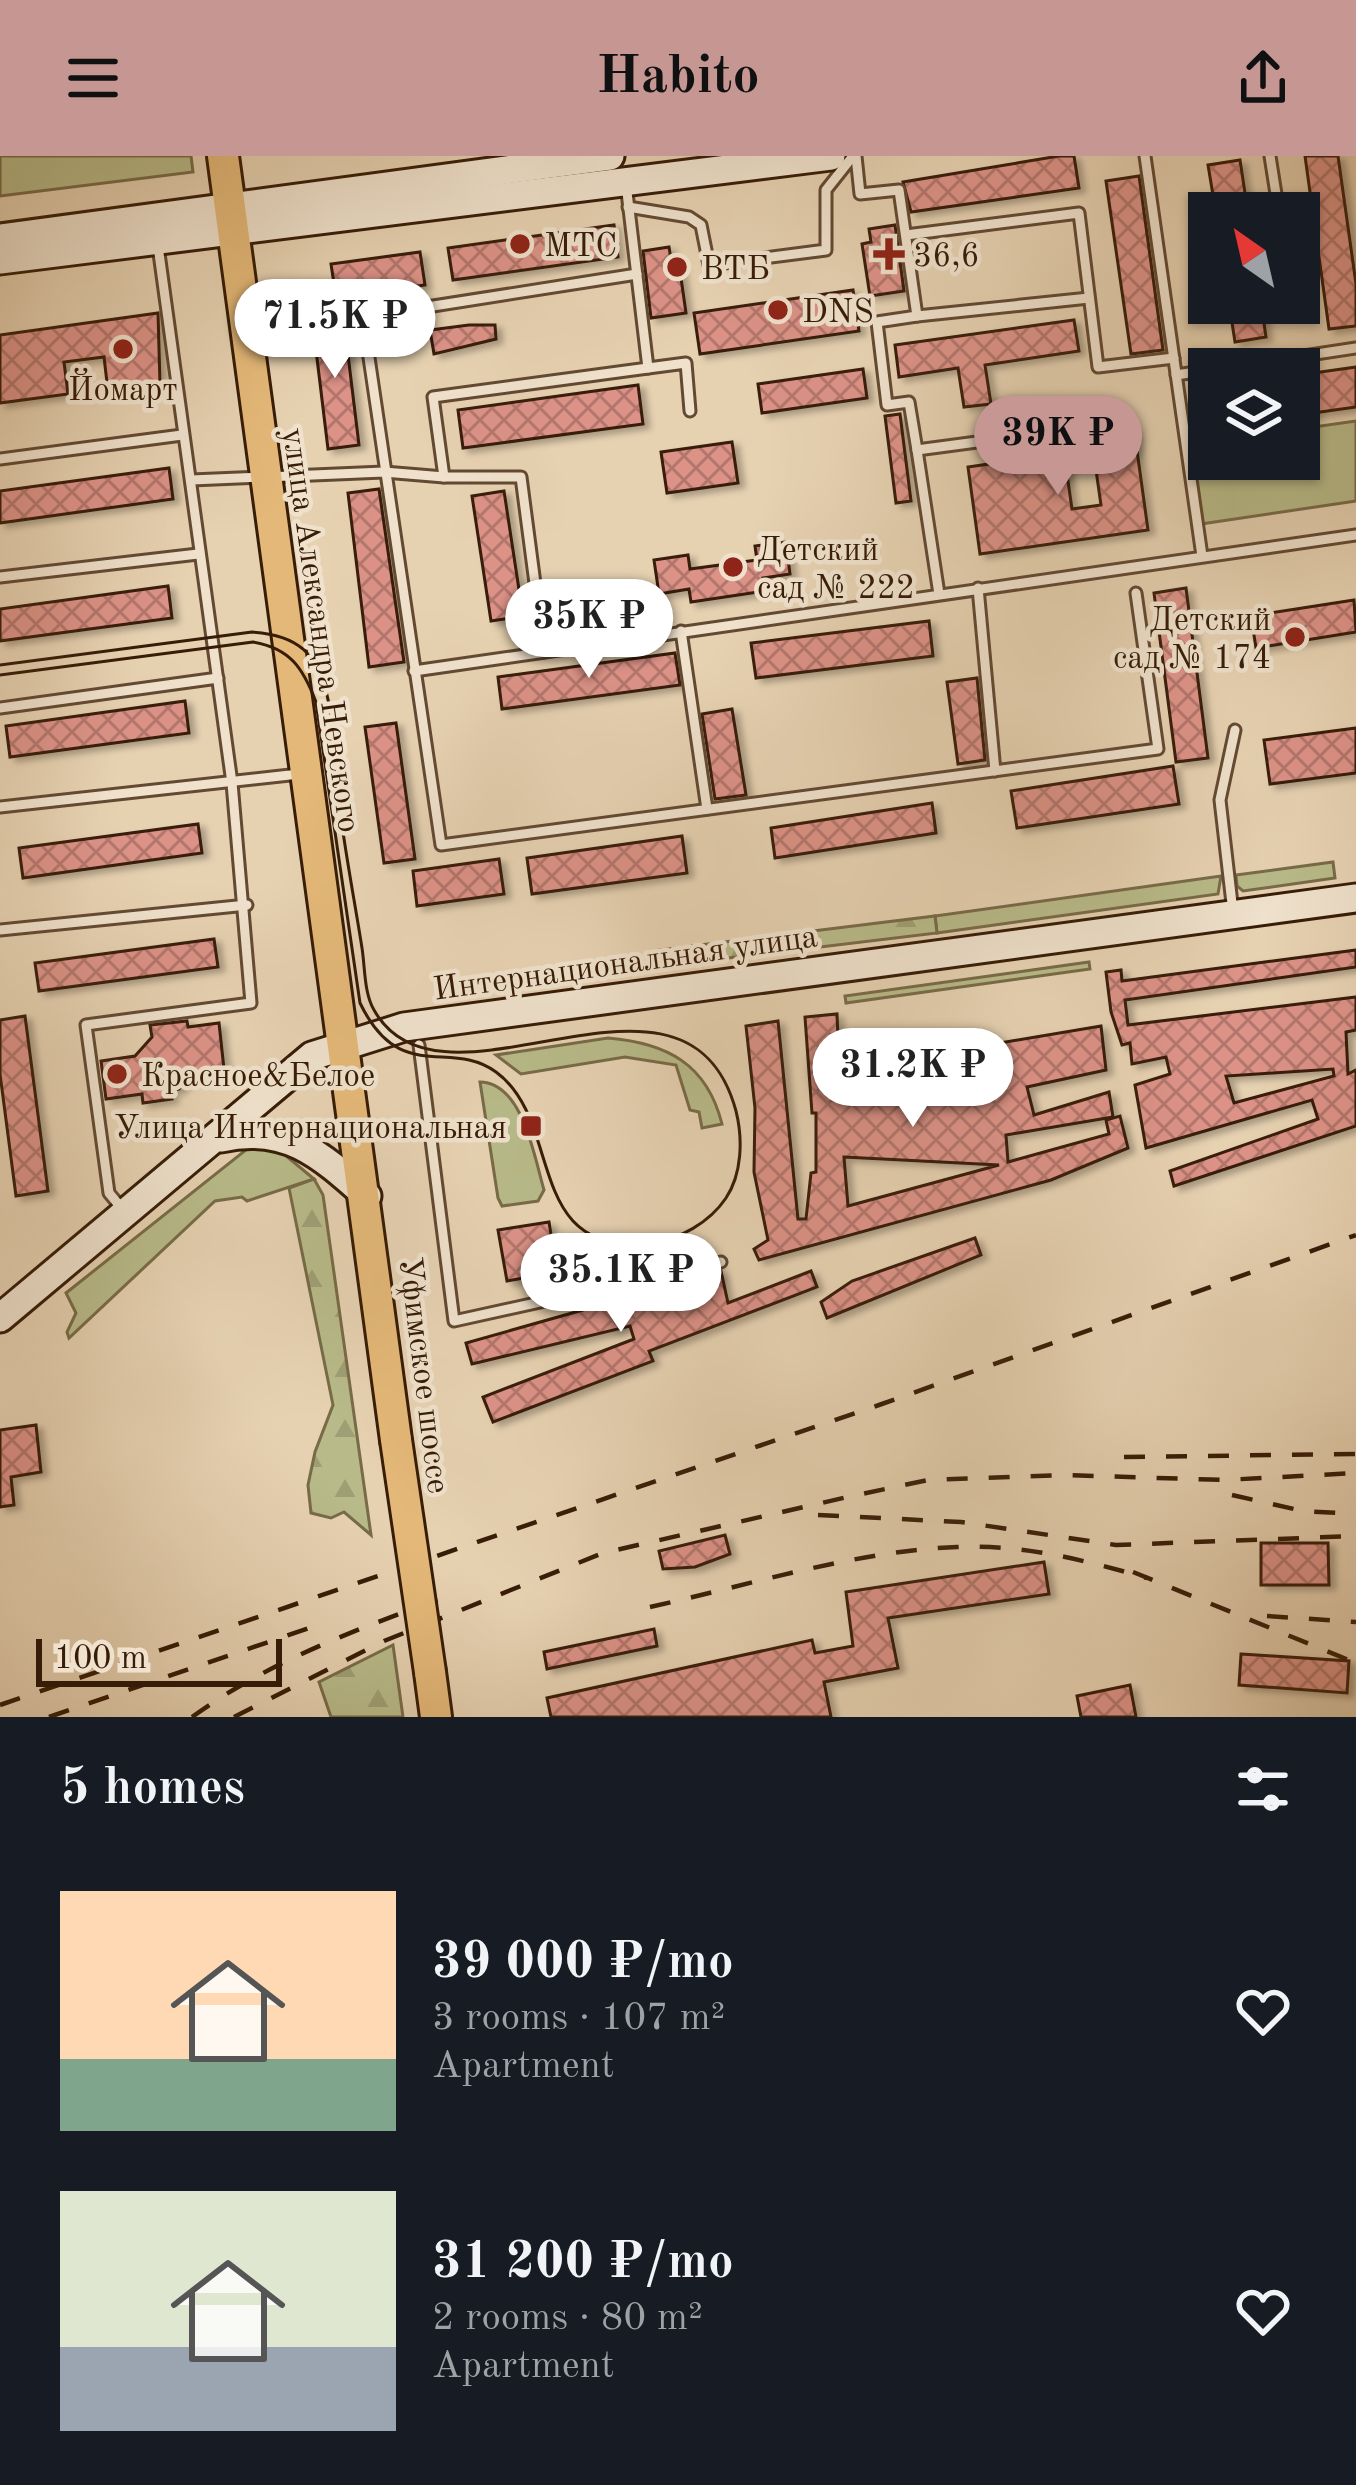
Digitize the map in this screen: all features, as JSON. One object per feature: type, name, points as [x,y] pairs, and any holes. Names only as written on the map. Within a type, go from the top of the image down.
[{"type":"main road","name":"улица Александра Невского","points":[[223,156],[341,1043]]},
{"type":"main road","points":[[0,260],[158,241],[475,165],[610,156]]},
{"type":"main road","points":[[0,238],[627,195],[687,166],[831,156]]},
{"type":"main road","name":"Интернациональная улица","points":[[0,1318],[312,1056],[341,1043],[404,1028],[1356,898]]},
{"type":"main road","name":"Уфимское шоссе","points":[[341,1043],[367,1196],[436,1717]]},
{"type":"main road","points":[[217,1138],[244,1132],[294,1139],[367,1196]]},
{"type":"lane","points":[[648,368],[627,195],[701,225],[709,265],[826,250],[826,190],[855,156]]},
{"type":"lane","points":[[855,156],[860,194],[898,190],[917,316]]},
{"type":"lane","points":[[1145,156],[1202,556]]},
{"type":"lane","points":[[1270,156],[1276,192]]},
{"type":"lane","points":[[475,165],[481,203]]},
{"type":"lane","points":[[906,235],[1079,213],[1098,367],[1174,358]]},
{"type":"lane","points":[[125,1213],[109,1193],[86,1025],[251,1003],[247,905],[158,241]]},
{"type":"lane","points":[[637,274],[363,317],[441,845],[1158,749],[1136,592]]},
{"type":"lane","points":[[939,594],[909,402],[887,405],[877,322],[1089,298]]},
{"type":"lane","points":[[1320,354],[1356,348]]},
{"type":"lane","points":[[444,477],[433,397],[686,364],[690,411]]},
{"type":"lane","points":[[1176,375],[1188,373]]},
{"type":"lane","points":[[0,459],[182,435]]},
{"type":"lane","points":[[917,450],[1007,438]]},
{"type":"lane","points":[[191,480],[384,472],[521,477],[544,652]]},
{"type":"lane","points":[[414,671],[1356,536]]},
{"type":"lane","points":[[0,577],[197,554]]},
{"type":"lane","points":[[979,588],[994,771]]},
{"type":"lane","points":[[681,631],[706,809]]},
{"type":"lane","points":[[0,708],[218,678]]},
{"type":"lane","points":[[1233,912],[1220,800],[1235,730]]},
{"type":"lane","points":[[0,807],[306,773]]},
{"type":"lane","points":[[0,930],[247,905]]},
{"type":"lane","points":[[419,1045],[454,1321],[721,1262]]},
{"type":"green space","points":[[0,156],[191,156],[193,172],[0,196]]},
{"type":"green space","points":[[1356,421],[1356,501],[1201,524],[1196,480],[1320,480],[1320,426]]},
{"type":"green space","points":[[1333,862],[1335,878],[1243,891],[1237,886],[1236,875]]},
{"type":"green space","points":[[1221,876],[1218,894],[937,933],[935,916]]},
{"type":"green space","points":[[935,916],[937,933],[661,966],[659,950]]},
{"type":"green space","points":[[1089,962],[1090,969],[846,1003],[845,996]]},
{"type":"green space","points":[[608,1038],[649,1045],[682,1060],[706,1086],[722,1124],[702,1128],[699,1112],[690,1110],[676,1065],[625,1057],[521,1074],[496,1055]]},
{"type":"green space","points":[[480,1082],[495,1086],[517,1108],[544,1190],[538,1201],[502,1206],[498,1198]]},
{"type":"green space","points":[[252,1145],[279,1150],[314,1179],[247,1201],[242,1197],[215,1201],[69,1338],[76,1313],[66,1293]]},
{"type":"green space","points":[[314,1179],[323,1195],[371,1535],[344,1512],[331,1518],[311,1513],[308,1485],[333,1405],[289,1188]]},
{"type":"green space","points":[[393,1645],[403,1717],[331,1717],[319,1682]]},
{"type":"building","points":[[1074,156],[1079,188],[911,212],[903,182]]},
{"type":"building","points":[[1305,156],[1338,156],[1356,284],[1356,326],[1329,329],[1320,264],[1320,192],[1310,192]]},
{"type":"building","points":[[1240,160],[1245,192],[1212,192],[1208,165]]},
{"type":"building","points":[[1139,176],[1163,350],[1131,354],[1106,181]]},
{"type":"building","points":[[614,225],[618,257],[453,280],[448,248]]},
{"type":"building","points":[[895,225],[904,291],[870,296],[862,244],[871,242],[869,229]]},
{"type":"building","points":[[669,247],[672,265],[679,264],[686,313],[651,318],[643,251]]},
{"type":"building","points":[[420,252],[425,285],[336,297],[331,264]]},
{"type":"building","points":[[853,290],[859,331],[700,354],[694,313]]},
{"type":"building","points":[[158,313],[160,384],[108,391],[104,357],[64,362],[68,394],[0,403],[0,335]]},
{"type":"building","points":[[343,314],[359,445],[328,449],[312,317]]},
{"type":"building","points":[[1074,320],[1079,351],[985,365],[991,404],[964,407],[958,368],[899,377],[895,345]]},
{"type":"building","points":[[1232,324],[1264,324],[1266,337],[1235,342]]},
{"type":"building","points":[[495,325],[496,339],[434,354],[430,330]]},
{"type":"building","points":[[1356,367],[1356,407],[1320,412],[1320,372]]},
{"type":"building","points":[[863,369],[867,398],[762,413],[758,384]]},
{"type":"building","points":[[638,385],[643,424],[463,448],[458,410]]},
{"type":"building","points":[[900,414],[911,501],[896,503],[885,416]]},
{"type":"building","points":[[1134,429],[1148,530],[980,554],[968,467],[1064,453],[1072,509],[1101,505],[1091,435]]},
{"type":"building","points":[[732,442],[738,483],[667,493],[661,452]]},
{"type":"building","points":[[169,468],[173,499],[0,523],[0,491]]},
{"type":"building","points":[[379,489],[404,662],[369,667],[348,493]]},
{"type":"building","points":[[504,491],[523,616],[491,621],[472,496]]},
{"type":"building","points":[[786,542],[790,574],[763,578],[765,591],[691,602],[689,589],[659,594],[654,560],[688,555],[690,569],[757,560],[755,546]]},
{"type":"building","points":[[168,586],[172,618],[0,641],[0,609]]},
{"type":"building","points":[[1186,588],[1208,758],[1176,762],[1154,593]]},
{"type":"building","points":[[1354,600],[1356,632],[1256,648],[1251,616]]},
{"type":"building","points":[[929,621],[933,656],[756,678],[751,643]]},
{"type":"building","points":[[675,653],[680,685],[502,709],[498,677]]},
{"type":"building","points":[[977,678],[985,760],[958,764],[947,682]]},
{"type":"building","points":[[185,701],[189,733],[10,757],[6,726]]},
{"type":"building","points":[[732,709],[746,795],[715,799],[702,714]]},
{"type":"building","points":[[396,723],[415,859],[384,863],[365,727]]},
{"type":"building","points":[[1356,728],[1356,773],[1270,784],[1264,740]]},
{"type":"building","points":[[1173,766],[1179,804],[1017,828],[1011,791]]},
{"type":"building","points":[[932,803],[936,833],[775,858],[771,828]]},
{"type":"building","points":[[198,824],[202,853],[23,878],[19,848]]},
{"type":"building","points":[[682,836],[687,873],[532,894],[527,858]]},
{"type":"building","points":[[499,859],[504,894],[417,906],[413,871]]},
{"type":"building","points":[[214,939],[218,967],[39,991],[35,963]]},
{"type":"building","points":[[1356,950],[1356,967],[1125,1000],[1128,1025],[1356,997],[1356,1030],[1346,1032],[1348,1074],[1356,1070],[1356,1126],[1174,1186],[1170,1171],[1318,1119],[1312,1100],[1146,1148],[1135,1085],[1170,1074],[1166,1057],[1132,1064],[1130,1043],[1122,1045],[1111,1012],[1106,972],[1121,970],[1122,981]],"holes":[[[1333,1069],[1334,1076],[1234,1103],[1226,1076]]]},
{"type":"building","points":[[837,1014],[839,1061],[880,1063],[1101,1026],[1106,1070],[1027,1087],[1034,1115],[1109,1092],[1113,1117],[1006,1135],[1008,1162],[1109,1134],[1106,1120],[1120,1116],[1128,1148],[1051,1180],[759,1260],[754,1249],[768,1240],[754,1172],[755,1108],[746,1026],[778,1021],[798,1219],[806,1219],[811,1173],[816,1172],[816,1113],[812,1113],[805,1017]],"holes":[[[844,1157],[999,1165],[848,1206]]]},
{"type":"building","points":[[25,1016],[48,1191],[16,1196],[0,1074],[0,1020]]},
{"type":"building","points":[[187,1021],[188,1027],[219,1023],[224,1069],[191,1073],[179,1089],[170,1090],[172,1099],[143,1103],[142,1094],[106,1099],[101,1061],[135,1056],[152,1037],[150,1025]]},
{"type":"building","points":[[549,1222],[557,1272],[507,1281],[498,1230]]},
{"type":"building","points":[[975,1238],[981,1255],[827,1318],[821,1302],[852,1281]]},
{"type":"building","points":[[721,1271],[728,1303],[811,1271],[817,1287],[649,1351],[653,1361],[493,1422],[483,1397],[634,1339],[630,1326],[472,1364],[466,1343]]},
{"type":"building","points":[[36,1425],[41,1472],[11,1477],[14,1505],[0,1507],[0,1430]]},
{"type":"building","points":[[725,1535],[730,1554],[695,1567],[663,1569],[659,1551]]},
{"type":"building","points":[[1261,1543],[1328,1543],[1329,1585],[1261,1585]]},
{"type":"building","points":[[1044,1562],[1049,1594],[888,1618],[898,1668],[824,1682],[831,1717],[551,1717],[547,1698],[812,1640],[815,1653],[853,1646],[846,1592]]},
{"type":"building","points":[[654,1629],[657,1646],[547,1669],[544,1652]]},
{"type":"building","points":[[1241,1654],[1349,1661],[1347,1693],[1239,1685]]},
{"type":"building","points":[[1130,1685],[1136,1717],[1081,1717],[1077,1696]]},
{"type":"tram line","points":[[0,665],[252,632],[279,636],[297,645],[316,667],[328,700],[343,834],[374,1010],[407,1042],[453,1052],[618,1031],[668,1036],[709,1059],[736,1111],[740,1156],[726,1198],[703,1222],[662,1241],[610,1242],[582,1229],[563,1208],[517,1094],[496,1072],[479,1063],[408,1052],[375,1028],[360,1003],[316,702],[306,679],[286,655],[253,642],[0,675]]},
{"type":"railway","points":[[0,1705],[879,1405],[1356,1235]]},
{"type":"railway","points":[[1124,1457],[1356,1454]]},
{"type":"railway","points":[[234,1717],[384,1641],[603,1553],[852,1496],[928,1480],[1064,1475],[1224,1480],[1356,1473]]},
{"type":"railway","points":[[1232,1495],[1303,1511],[1356,1514]]},
{"type":"railway","points":[[818,1515],[961,1522],[1116,1545],[1356,1536]]},
{"type":"railway","points":[[650,1607],[841,1562],[957,1547],[1030,1551],[1147,1578]]},
{"type":"railway","points":[[1133,1572],[1356,1663]]},
{"type":"railway","points":[[192,1717],[285,1662],[451,1595]]},
{"type":"railway","points":[[1267,1616],[1356,1622]]},
{"type":"railway","points":[[49,1717],[321,1624]]},
{"type":"place","name":"МТС","points":[[520,244]]},
{"type":"place","name":"36,6","points":[[889,254]]},
{"type":"place","name":"ВТБ","points":[[677,267]]},
{"type":"place","name":"DNS","points":[[778,310]]},
{"type":"place","name":"Йомарт","points":[[123,349]]},
{"type":"place","name":"Детский сад № 222","points":[[733,567]]},
{"type":"place","name":"Детский сад № 174","points":[[1295,637]]},
{"type":"place","name":"Красное&Белое","points":[[117,1074]]},
{"type":"place","name":"Улица Интернациональная","points":[[531,1126]]}]
